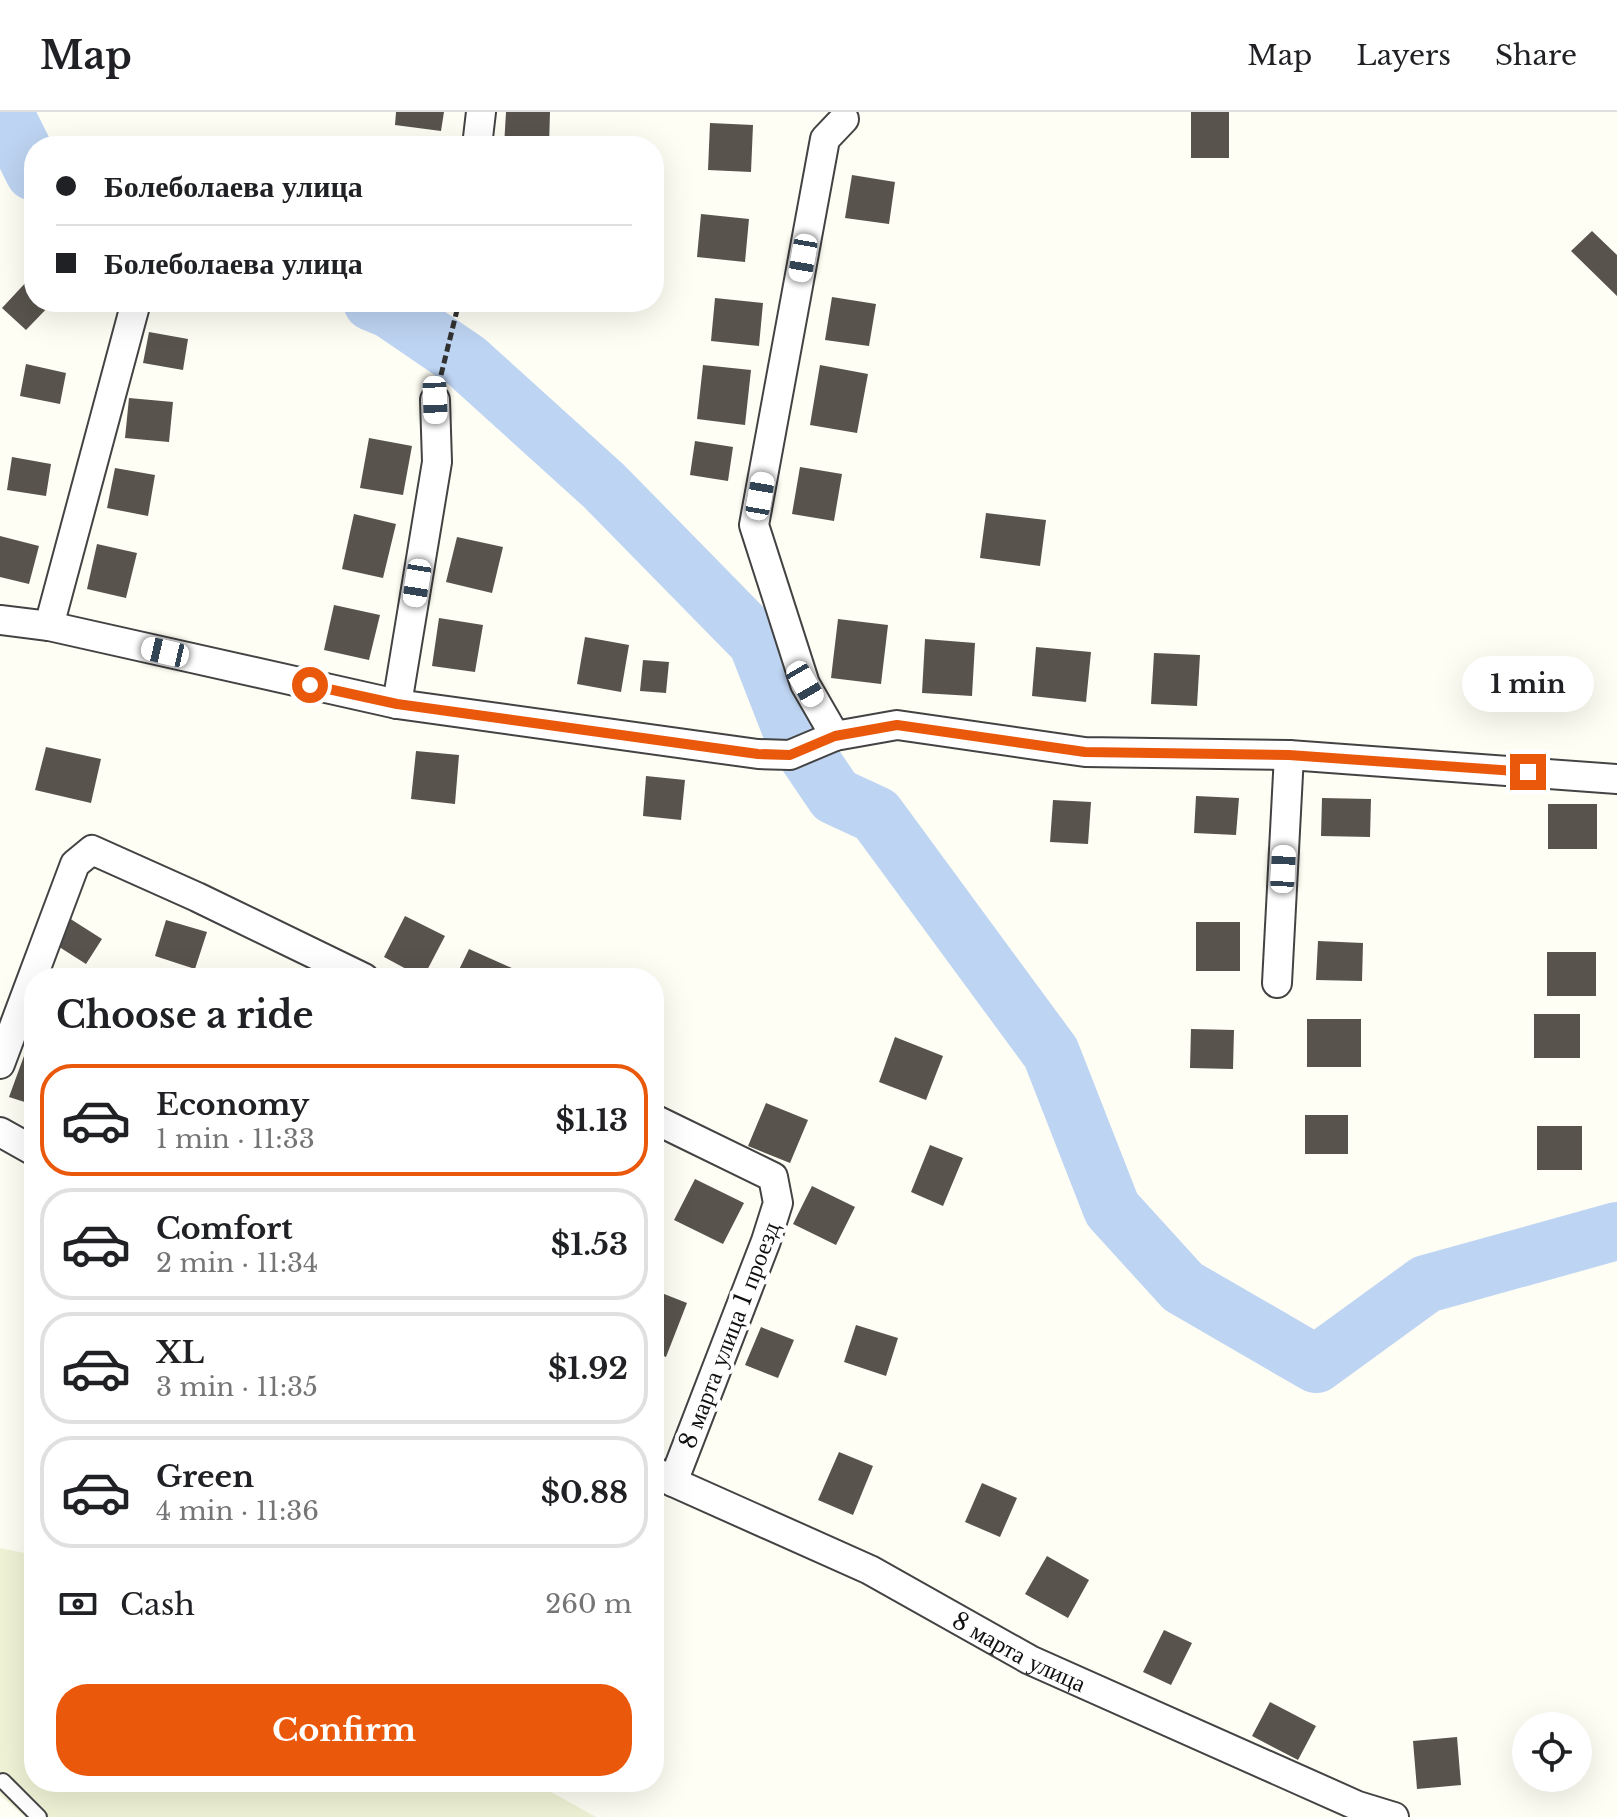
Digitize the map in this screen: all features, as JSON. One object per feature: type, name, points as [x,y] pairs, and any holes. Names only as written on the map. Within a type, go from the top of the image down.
[{"type":"street","points":[[478,136],[481,112]]},
{"type":"street","points":[[835,736],[805,684],[754,525],[825,139],[844,119]]},
{"type":"street","points":[[49,626],[133,312]]},
{"type":"street","points":[[397,704],[437,462],[435,400]]},
{"type":"street","points":[[0,620],[49,626],[397,704],[758,754],[790,755],[835,736],[897,725],[1085,752],[1289,755],[1617,779]]},
{"type":"street","points":[[1277,983],[1289,755]]},
{"type":"street","points":[[36,968],[75,864],[92,850],[343,968]]},
{"type":"street","points":[[0,1064],[24,1000]]},
{"type":"street","name":"8 марта улица 1 проезд","points":[[664,1124],[773,1177],[778,1203],[766,1241],[664,1476]]},
{"type":"street","points":[[0,1132],[24,1145]]},
{"type":"street","name":"8 марта улица","points":[[664,1476],[870,1570],[1030,1660],[1358,1806],[1394,1817]]},
{"type":"lane","points":[[3,1781],[39,1817]]},
{"type":"path","points":[[435,400],[457,312]]},
{"type":"green space","points":[[0,1548],[24,1553],[24,1792],[551,1792],[596,1817],[25,1817],[0,1795]]},
{"type":"building","points":[[396,112],[444,112],[441,131],[395,125]]},
{"type":"building","points":[[506,112],[550,112],[549,136],[505,136]]},
{"type":"building","points":[[1191,112],[1229,112],[1229,158],[1191,158]]},
{"type":"building","points":[[710,123],[753,125],[751,172],[708,170]]},
{"type":"building","points":[[852,175],[895,182],[889,224],[845,218]]},
{"type":"building","points":[[701,214],[749,219],[745,262],[697,257]]},
{"type":"building","points":[[1592,231],[1617,255],[1617,296],[1571,251]]},
{"type":"building","points":[[24,284],[24,312],[43,312],[26,330],[2,308]]},
{"type":"building","points":[[832,297],[876,304],[869,346],[825,340]]},
{"type":"building","points":[[715,298],[763,303],[759,346],[711,341]]},
{"type":"building","points":[[149,332],[188,339],[183,370],[143,363]]},
{"type":"building","points":[[26,364],[66,373],[60,404],[20,396]]},
{"type":"building","points":[[703,365],[751,370],[745,425],[697,419]]},
{"type":"building","points":[[820,365],[868,374],[857,433],[810,425]]},
{"type":"building","points":[[129,398],[173,402],[169,442],[125,438]]},
{"type":"building","points":[[369,438],[412,446],[403,495],[360,488]]},
{"type":"building","points":[[695,441],[733,447],[728,481],[690,475]]},
{"type":"building","points":[[12,457],[51,464],[46,496],[7,490]]},
{"type":"building","points":[[800,467],[842,474],[834,521],[792,514]]},
{"type":"building","points":[[115,468],[155,475],[148,516],[107,508]]},
{"type":"building","points":[[986,513],[1046,520],[1040,566],[980,558]]},
{"type":"building","points":[[354,514],[396,524],[383,578],[342,569]]},
{"type":"building","points":[[0,536],[39,546],[29,584],[0,577]]},
{"type":"building","points":[[457,537],[503,547],[492,593],[446,582]]},
{"type":"building","points":[[97,544],[137,553],[126,598],[87,589]]},
{"type":"building","points":[[334,605],[380,615],[369,660],[324,650]]},
{"type":"building","points":[[439,618],[483,625],[475,672],[432,666]]},
{"type":"building","points":[[838,619],[888,625],[881,684],[831,678]]},
{"type":"building","points":[[585,637],[629,645],[621,692],[577,684]]},
{"type":"building","points":[[925,639],[975,643],[972,696],[922,693]]},
{"type":"building","points":[[1036,647],[1091,652],[1086,702],[1032,696]]},
{"type":"building","points":[[1154,653],[1200,655],[1197,706],[1151,704]]},
{"type":"building","points":[[643,660],[669,662],[666,693],[640,691]]},
{"type":"building","points":[[46,747],[101,759],[91,803],[35,790]]},
{"type":"building","points":[[416,751],[459,755],[455,804],[411,799]]},
{"type":"building","points":[[646,776],[685,780],[681,820],[643,816]]},
{"type":"building","points":[[1196,796],[1239,798],[1236,835],[1194,833]]},
{"type":"building","points":[[1322,798],[1371,799],[1370,837],[1321,836]]},
{"type":"building","points":[[1053,800],[1091,802],[1088,844],[1050,842]]},
{"type":"building","points":[[1548,804],[1597,804],[1597,849],[1548,849]]},
{"type":"building","points":[[405,916],[445,936],[428,968],[404,968],[384,957]]},
{"type":"building","points":[[69,918],[102,939],[86,964],[53,943]]},
{"type":"building","points":[[166,920],[207,932],[195,968],[155,956]]},
{"type":"building","points":[[1196,922],[1240,922],[1240,971],[1196,971]]},
{"type":"building","points":[[1318,941],[1363,943],[1362,981],[1316,980]]},
{"type":"building","points":[[469,949],[512,968],[460,968]]},
{"type":"building","points":[[1547,952],[1596,952],[1596,996],[1547,996]]},
{"type":"building","points":[[1534,1014],[1580,1014],[1580,1058],[1534,1058]]},
{"type":"building","points":[[1307,1019],[1361,1019],[1361,1067],[1307,1067]]},
{"type":"building","points":[[1191,1029],[1234,1030],[1233,1069],[1190,1068]]},
{"type":"building","points":[[895,1037],[943,1056],[926,1100],[879,1082]]},
{"type":"building","points":[[24,1056],[24,1102],[9,1097]]},
{"type":"building","points":[[766,1103],[808,1120],[790,1163],[748,1146]]},
{"type":"building","points":[[1305,1115],[1348,1115],[1348,1154],[1305,1154]]},
{"type":"building","points":[[1537,1126],[1582,1126],[1582,1170],[1537,1170]]},
{"type":"building","points":[[930,1145],[963,1158],[943,1206],[911,1192]]},
{"type":"building","points":[[695,1179],[744,1203],[723,1244],[674,1220]]},
{"type":"building","points":[[812,1186],[855,1207],[836,1245],[793,1224]]},
{"type":"building","points":[[664,1294],[687,1303],[664,1356]]},
{"type":"building","points":[[856,1325],[898,1338],[886,1376],[844,1362]]},
{"type":"building","points":[[761,1327],[794,1340],[778,1378],[745,1365]]},
{"type":"building","points":[[839,1452],[873,1466],[853,1515],[818,1500]]},
{"type":"building","points":[[982,1483],[1017,1498],[1000,1537],[965,1522]]},
{"type":"building","points":[[1047,1556],[1089,1580],[1068,1618],[1025,1594]]},
{"type":"building","points":[[1164,1630],[1192,1643],[1171,1685],[1143,1672]]},
{"type":"building","points":[[1270,1702],[1316,1726],[1298,1760],[1252,1736]]},
{"type":"building","points":[[1457,1737],[1461,1785],[1417,1789],[1413,1741]]},
{"type":"waterway","points":[[4,112],[24,152]]},
{"type":"waterway","points":[[394,312],[467,362],[604,486],[757,642],[793,734],[835,796],[876,815],[1051,1053],[1112,1209],[1183,1287],[1316,1364],[1426,1284],[1617,1231]]},
{"type":"route","points":[[310,685],[397,704],[758,754],[790,755],[835,736],[897,725],[1085,752],[1289,755],[1528,772]]}]
